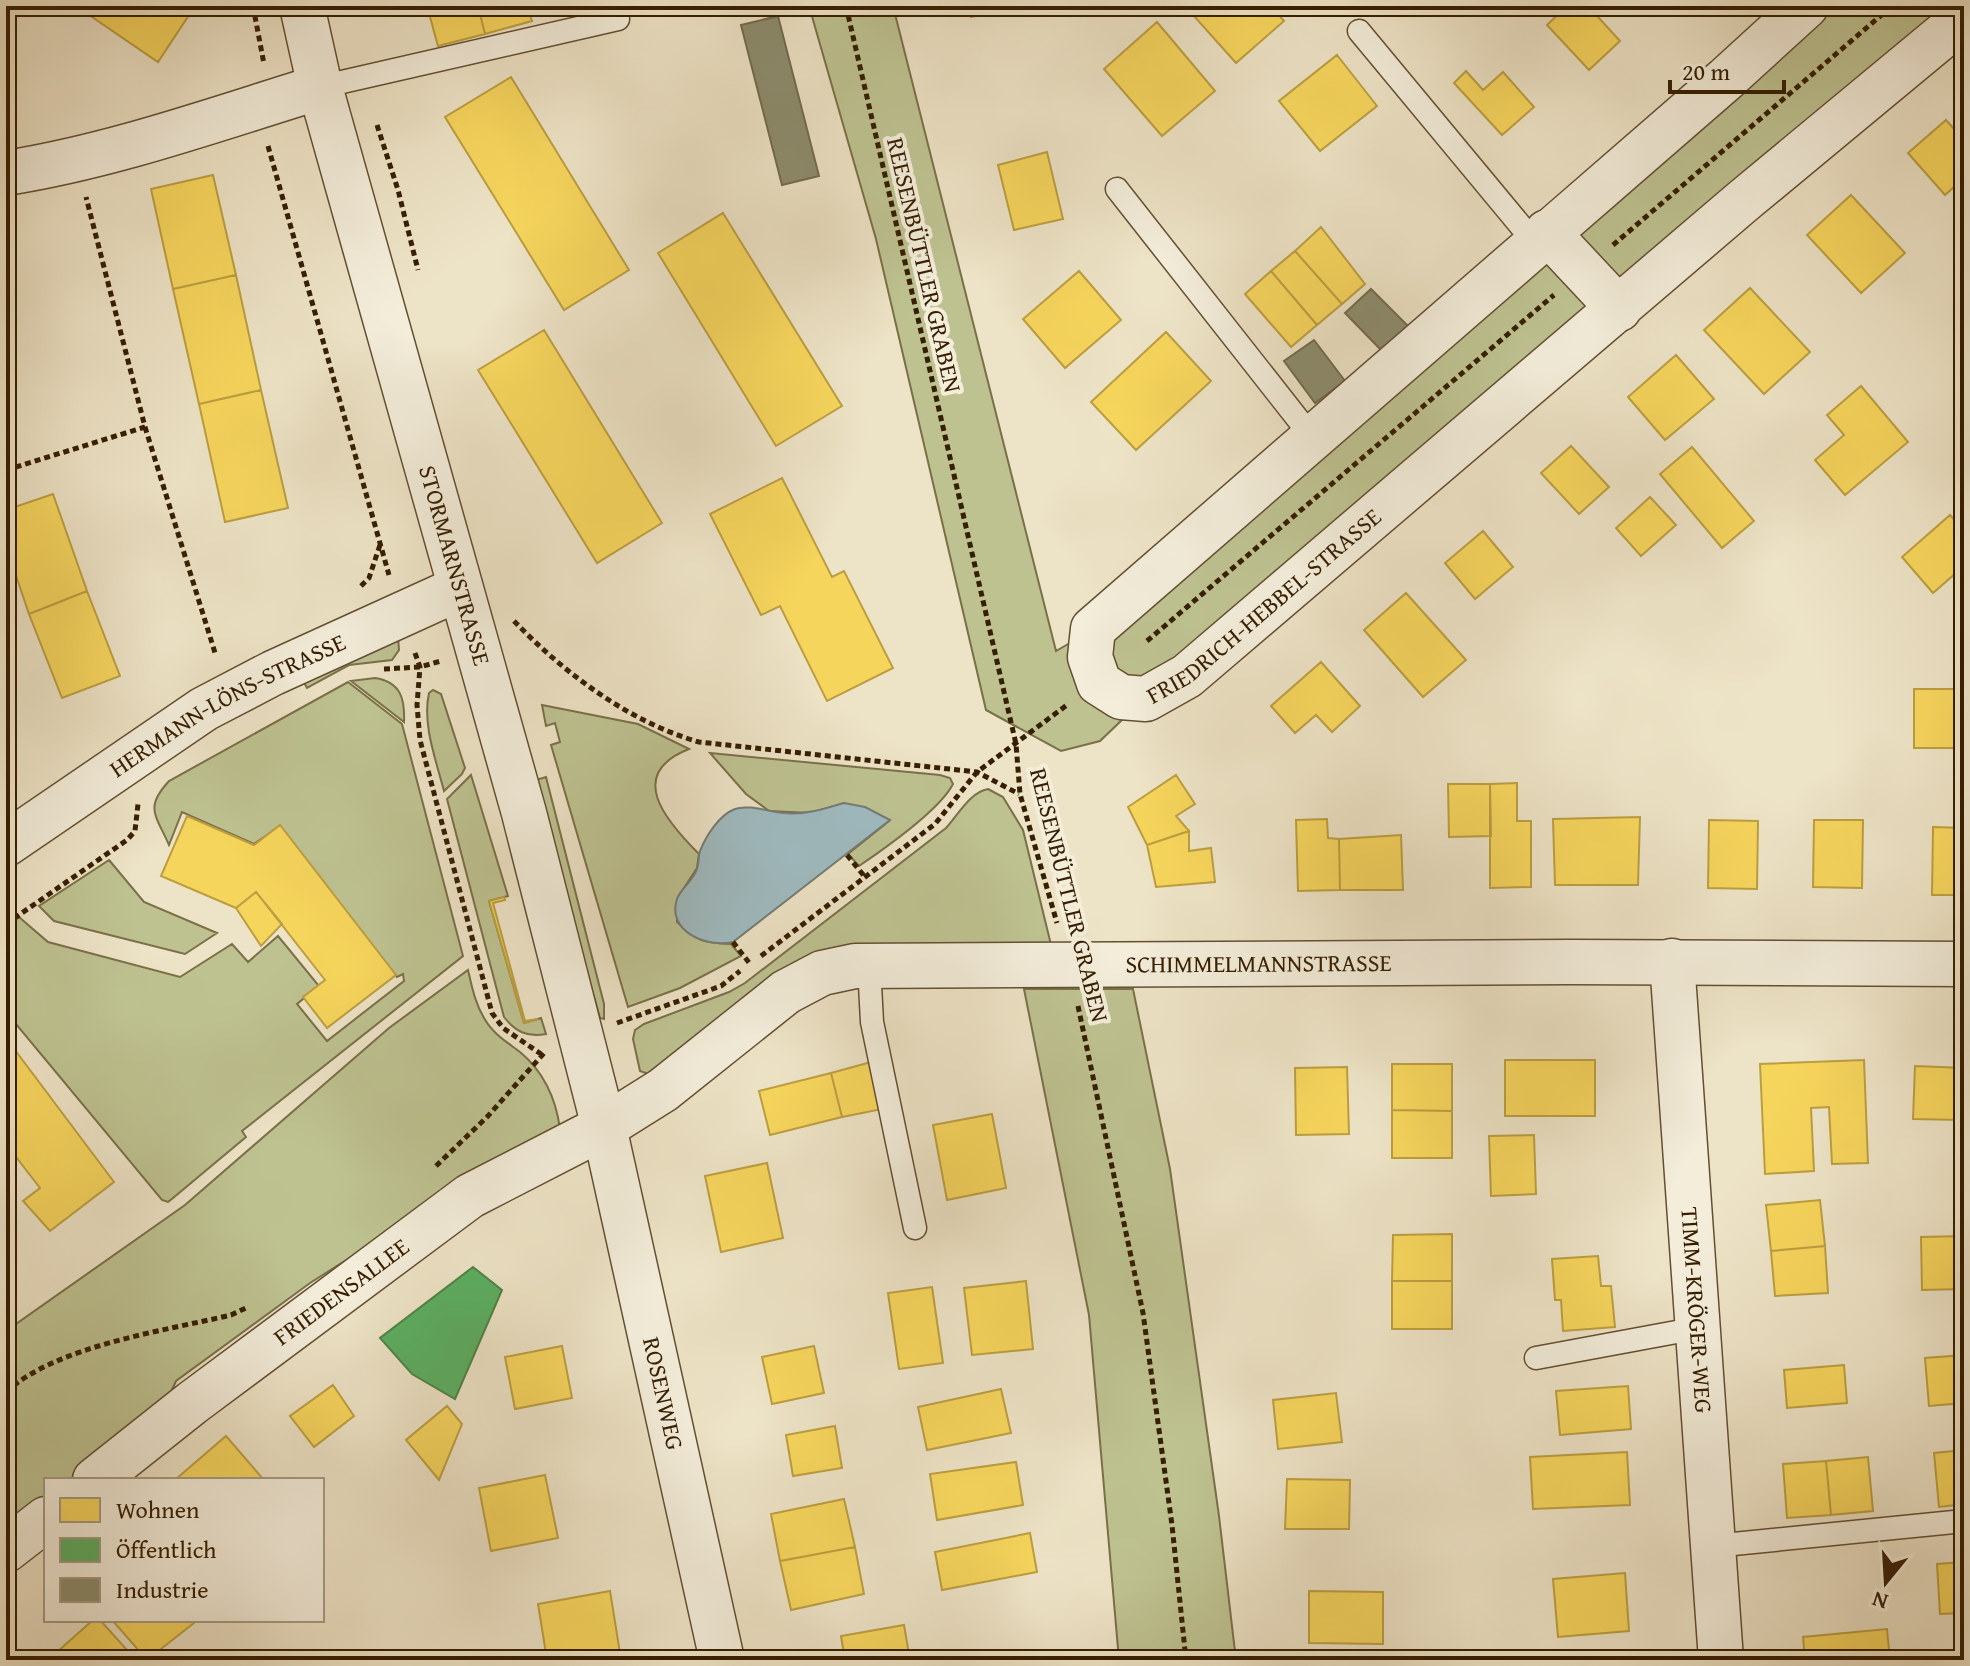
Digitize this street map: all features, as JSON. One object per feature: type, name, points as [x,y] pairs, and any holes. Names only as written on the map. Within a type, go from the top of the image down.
[{"type":"street","name":"STORMARNSTRASSE","points":[[302,6],[338,83],[460,588],[524,813],[604,1127]]},
{"type":"street","points":[[1099,683],[1090,657],[1093,629],[1806,6]]},
{"type":"street","name":"FRIEDRICH-HEBBEL-STRASSE","points":[[1099,683],[1121,697],[1146,699],[1187,676],[1742,202],[1964,18]]},
{"type":"street","points":[[6,173],[76,160],[338,83]]},
{"type":"street","points":[[1541,237],[1583,270],[1619,309]]},
{"type":"street","name":"HERMANN-LÖNS-STRASSE","points":[[6,844],[204,709],[273,673],[460,588]]},
{"type":"street","name":"SCHIMMELMANNSTRASSE","points":[[604,1127],[663,1090],[786,992],[822,973],[869,966],[1672,961],[1964,964]]},
{"type":"street","name":"TIMM-KRÖGER-WEG","points":[[1672,961],[1721,1660]]},
{"type":"street","name":"FRIEDENSALLEE","points":[[98,1478],[192,1403],[470,1196],[604,1127]]},
{"type":"street","name":"ROSENWEG","points":[[604,1127],[722,1660]]},
{"type":"street","points":[[6,1550],[44,1521]]},
{"type":"lane","points":[[338,83],[618,19]]},
{"type":"lane","points":[[1359,31],[1541,237]]},
{"type":"lane","points":[[1117,189],[1312,437]]},
{"type":"lane","points":[[869,966],[872,1022],[915,1228]]},
{"type":"lane","points":[[1536,1358],[1698,1328]]},
{"type":"lane","points":[[1713,1546],[1964,1521]]},
{"type":"path","points":[[253,6],[264,66],[267,142],[402,614],[420,667],[417,705],[420,740],[492,1013],[503,1028],[541,1054]]},
{"type":"path","name":"REESENBÜTTLER GRABEN","points":[[846,6],[1016,744],[1020,794],[1069,964],[1143,1313],[1172,1525],[1186,1660]]},
{"type":"path","points":[[1146,642],[1892,6]]},
{"type":"path","points":[[338,83],[367,113],[380,132],[421,282]]},
{"type":"path","points":[[76,160],[145,427],[218,664]]},
{"type":"path","points":[[6,470],[145,427]]},
{"type":"path","points":[[509,613],[541,648],[574,674],[628,712],[673,735],[699,742],[977,772],[1020,794]]},
{"type":"path","points":[[381,669],[420,667]]},
{"type":"path","points":[[425,1175],[487,1117],[541,1054],[581,1036],[721,986],[935,824],[977,772],[1099,683]]},
{"type":"path","points":[[6,924],[127,840],[135,831],[138,800]]},
{"type":"path","points":[[847,855],[865,877]]},
{"type":"path","points":[[733,942],[750,964]]},
{"type":"path","points":[[6,1392],[51,1363],[107,1344],[231,1315],[252,1305]]},
{"type":"green space","points":[[809,6],[893,6],[1056,651],[1139,603],[1821,6],[1951,6],[1172,672],[1100,741],[1061,751],[986,710],[876,239]]},
{"type":"green space","points":[[398,637],[399,650],[392,660],[349,665],[307,688],[302,679]]},
{"type":"green space","points":[[375,678],[391,683],[400,693],[404,722],[351,681]]},
{"type":"green space","points":[[348,682],[402,724],[463,956],[242,1131],[246,1137],[173,1198],[168,1202],[162,1200],[6,1012],[6,927],[19,917],[48,942],[180,977],[232,944],[248,962],[278,936],[319,986],[297,1004],[327,1041],[404,981],[403,974],[397,977],[280,826],[254,844],[182,812],[169,845],[157,819],[155,805],[169,781]]},
{"type":"green space","points":[[433,690],[441,694],[465,768],[444,791],[427,717],[429,693]]},
{"type":"green space","points":[[542,705],[638,724],[689,749],[670,759],[659,771],[655,785],[664,813],[699,854],[697,868],[678,897],[677,922],[701,940],[731,944],[741,956],[680,988],[628,1007],[551,745],[560,742],[555,723],[546,726]]},
{"type":"green space","points":[[710,753],[940,775],[950,778],[953,784],[924,817],[859,866],[848,854],[889,821],[844,803],[810,813],[769,811],[746,794]]},
{"type":"green space","points":[[471,775],[508,896],[489,901],[524,1023],[541,1018],[546,1034],[522,1032],[504,1017],[447,799]]},
{"type":"green space","points":[[546,777],[604,1004],[604,1019],[600,1018],[533,781]]},
{"type":"green space","points":[[988,789],[1003,797],[1023,830],[1053,953],[882,957],[651,1075],[640,1071],[633,1039],[635,1030],[745,983],[946,828],[970,799]]},
{"type":"green space","points":[[109,860],[144,902],[217,933],[185,954],[54,921],[39,906]]},
{"type":"green space","points":[[468,970],[476,1001],[488,1024],[520,1052],[542,1077],[552,1097],[560,1129],[490,1169],[310,1283],[176,1381],[166,1403],[72,1478],[44,1478],[44,1500],[6,1530],[6,1331],[185,1205],[389,1028]]},
{"type":"green space","points":[[1024,989],[1133,989],[1170,1169],[1236,1660],[1119,1660],[1089,1315]]},
{"type":"water","points":[[844,803],[865,807],[890,820],[733,942],[701,940],[683,929],[675,911],[677,899],[698,867],[700,851],[706,839],[729,812],[753,808],[799,813]]},
{"type":"building: Wohnen","points":[[76,6],[182,6],[191,12],[158,62]]},
{"type":"building: Wohnen","points":[[427,6],[478,6],[485,34],[438,46]]},
{"type":"building: Wohnen","points":[[478,6],[527,6],[532,21],[485,34]]},
{"type":"building: Wohnen","points":[[969,6],[1022,6],[971,17]]},
{"type":"building: Wohnen","points":[[1185,6],[1271,6],[1284,21],[1236,63]]},
{"type":"building: Wohnen","points":[[1567,6],[1588,6],[1620,41],[1589,70],[1547,25]]},
{"type":"building: Wohnen","points":[[1157,22],[1215,91],[1162,136],[1104,69]]},
{"type":"building: Wohnen","points":[[1337,55],[1377,106],[1320,151],[1279,101]]},
{"type":"building: Wohnen","points":[[1466,71],[1483,90],[1503,72],[1534,107],[1502,135],[1454,83]]},
{"type":"building: Wohnen","points":[[511,77],[629,270],[564,310],[445,117]]},
{"type":"building: Wohnen","points":[[1946,120],[1964,140],[1964,178],[1945,195],[1908,153]]},
{"type":"building: Wohnen","points":[[1047,152],[1063,219],[1014,230],[998,165]]},
{"type":"building: Wohnen","points":[[213,175],[236,275],[173,289],[151,189]]},
{"type":"building: Wohnen","points":[[1851,195],[1905,253],[1861,293],[1807,235]]},
{"type":"building: Wohnen","points":[[723,213],[842,406],[776,446],[658,253]]},
{"type":"building: Wohnen","points":[[1321,227],[1365,284],[1342,304],[1295,251]]},
{"type":"building: Wohnen","points":[[1295,251],[1342,304],[1317,325],[1271,271]]},
{"type":"building: Wohnen","points":[[1079,271],[1121,320],[1065,368],[1023,319]]},
{"type":"building: Wohnen","points":[[1271,271],[1317,325],[1291,347],[1245,294]]},
{"type":"building: Wohnen","points":[[236,275],[261,390],[199,404],[173,289]]},
{"type":"building: Wohnen","points":[[1750,288],[1810,352],[1764,394],[1704,330]]},
{"type":"building: Wohnen","points":[[544,330],[662,523],[597,563],[478,370]]},
{"type":"building: Wohnen","points":[[1166,332],[1211,381],[1136,450],[1091,402]]},
{"type":"building: Wohnen","points":[[1676,355],[1714,399],[1665,440],[1628,397]]},
{"type":"building: Wohnen","points":[[1861,386],[1908,442],[1845,495],[1815,460],[1844,435],[1827,415]]},
{"type":"building: Wohnen","points":[[261,390],[288,508],[225,522],[199,404]]},
{"type":"building: Wohnen","points":[[1571,446],[1609,487],[1579,514],[1541,473]]},
{"type":"building: Wohnen","points":[[1692,447],[1754,521],[1722,548],[1660,474]]},
{"type":"building: Wohnen","points":[[782,478],[832,577],[844,571],[893,668],[827,701],[780,606],[761,615],[710,514]]},
{"type":"building: Wohnen","points":[[53,494],[87,591],[29,614],[6,546],[6,510]]},
{"type":"building: Wohnen","points":[[1650,497],[1676,525],[1641,556],[1616,528]]},
{"type":"building: Wohnen","points":[[1950,515],[1964,531],[1964,566],[1933,593],[1902,557]]},
{"type":"building: Wohnen","points":[[1483,531],[1513,567],[1475,599],[1445,563]]},
{"type":"building: Wohnen","points":[[87,591],[120,676],[62,698],[29,614]]},
{"type":"building: Wohnen","points":[[1406,593],[1466,660],[1423,697],[1364,630]]},
{"type":"building: Wohnen","points":[[1321,662],[1360,706],[1332,732],[1316,715],[1295,733],[1271,706]]},
{"type":"building: Wohnen","points":[[1914,689],[1964,689],[1964,748],[1914,748]]},
{"type":"building: Wohnen","points":[[1176,775],[1195,804],[1176,816],[1189,831],[1147,845],[1128,807]]},
{"type":"building: Wohnen","points":[[1517,783],[1517,821],[1531,821],[1531,887],[1490,888],[1490,784]]},
{"type":"building: Wohnen","points":[[1448,784],[1490,784],[1491,836],[1449,837]]},
{"type":"building: Wohnen","points":[[187,816],[254,845],[280,825],[396,975],[327,1028],[303,997],[325,980],[256,892],[236,908],[161,876]]},
{"type":"building: Wohnen","points":[[1640,817],[1638,885],[1555,885],[1553,819]]},
{"type":"building: Wohnen","points":[[1327,819],[1328,838],[1339,839],[1340,890],[1298,891],[1296,820]]},
{"type":"building: Wohnen","points":[[1709,820],[1758,821],[1757,889],[1708,888]]},
{"type":"building: Wohnen","points":[[1814,820],[1863,820],[1862,888],[1813,887]]},
{"type":"building: Wohnen","points":[[1933,827],[1964,828],[1964,895],[1932,895]]},
{"type":"building: Wohnen","points":[[1189,831],[1189,851],[1211,848],[1215,882],[1156,887],[1147,845]]},
{"type":"building: Wohnen","points":[[1401,835],[1403,890],[1340,890],[1339,839]]},
{"type":"building: Wohnen","points":[[256,892],[282,924],[261,946],[236,908]]},
{"type":"building: Wohnen","points":[[504,897],[505,900],[493,903],[525,1021],[538,1019],[524,1023],[489,901]]},
{"type":"building: Wohnen","points":[[6,1038],[114,1182],[50,1231],[23,1201],[40,1188],[6,1144]]},
{"type":"building: Wohnen","points":[[1505,1060],[1595,1060],[1595,1116],[1505,1116]]},
{"type":"building: Wohnen","points":[[1864,1060],[1868,1163],[1832,1164],[1829,1107],[1811,1108],[1814,1171],[1765,1174],[1760,1064]]},
{"type":"building: Wohnen","points":[[871,1062],[882,1109],[842,1117],[831,1073]]},
{"type":"building: Wohnen","points":[[1392,1064],[1452,1064],[1452,1111],[1392,1110]]},
{"type":"building: Wohnen","points":[[1915,1066],[1964,1068],[1962,1120],[1913,1119]]},
{"type":"building: Wohnen","points":[[1347,1067],[1349,1134],[1296,1135],[1295,1068]]},
{"type":"building: Wohnen","points":[[831,1073],[842,1117],[770,1135],[759,1091]]},
{"type":"building: Wohnen","points":[[1392,1110],[1452,1111],[1452,1158],[1392,1158]]},
{"type":"building: Wohnen","points":[[992,1114],[1006,1188],[947,1200],[933,1125]]},
{"type":"building: Wohnen","points":[[1534,1135],[1536,1194],[1491,1196],[1489,1136]]},
{"type":"building: Wohnen","points":[[767,1163],[783,1238],[721,1252],[705,1176]]},
{"type":"building: Wohnen","points":[[1820,1200],[1825,1246],[1771,1251],[1766,1205]]},
{"type":"building: Wohnen","points":[[1452,1234],[1452,1281],[1392,1281],[1393,1235]]},
{"type":"building: Wohnen","points":[[1964,1236],[1964,1289],[1922,1290],[1921,1237]]},
{"type":"building: Wohnen","points":[[1825,1246],[1828,1293],[1775,1296],[1771,1251]]},
{"type":"building: Wohnen","points":[[1598,1256],[1601,1286],[1611,1286],[1615,1327],[1563,1331],[1561,1300],[1555,1300],[1552,1259]]},
{"type":"building: Wohnen","points":[[1026,1281],[1033,1349],[972,1355],[964,1288]]},
{"type":"building: Wohnen","points":[[1392,1281],[1452,1281],[1452,1329],[1392,1329]]},
{"type":"building: Wohnen","points":[[932,1287],[943,1363],[899,1369],[888,1293]]},
{"type":"building: Wohnen","points":[[562,1346],[572,1398],[515,1409],[505,1357]]},
{"type":"building: Wohnen","points":[[814,1346],[824,1393],[772,1404],[762,1357]]},
{"type":"building: Wohnen","points":[[1964,1355],[1964,1403],[1929,1406],[1925,1358]]},
{"type":"building: Wohnen","points":[[1844,1365],[1847,1403],[1787,1408],[1784,1370]]},
{"type":"building: Wohnen","points":[[333,1385],[354,1416],[314,1447],[290,1416]]},
{"type":"building: Wohnen","points":[[1628,1386],[1631,1429],[1560,1435],[1556,1391]]},
{"type":"building: Wohnen","points":[[1001,1389],[1011,1433],[927,1450],[918,1407]]},
{"type":"building: Wohnen","points":[[1336,1393],[1342,1442],[1278,1449],[1273,1400]]},
{"type":"building: Wohnen","points":[[447,1406],[462,1424],[439,1480],[406,1440]]},
{"type":"building: Wohnen","points":[[835,1426],[842,1468],[793,1476],[786,1435]]},
{"type":"building: Wohnen","points":[[226,1436],[262,1478],[177,1478]]},
{"type":"building: Wohnen","points":[[1964,1450],[1964,1504],[1939,1507],[1934,1453]]},
{"type":"building: Wohnen","points":[[1627,1452],[1630,1505],[1533,1509],[1530,1457]]},
{"type":"building: Wohnen","points":[[1868,1457],[1873,1511],[1831,1515],[1826,1461]]},
{"type":"building: Wohnen","points":[[1826,1461],[1831,1515],[1787,1518],[1783,1464]]},
{"type":"building: Wohnen","points":[[1016,1462],[1023,1505],[937,1520],[930,1474]]},
{"type":"building: Wohnen","points":[[545,1475],[558,1538],[491,1551],[479,1488]]},
{"type":"building: Wohnen","points":[[1287,1479],[1350,1480],[1349,1529],[1285,1529]]},
{"type":"building: Wohnen","points":[[844,1499],[855,1547],[780,1561],[771,1514]]},
{"type":"building: Wohnen","points":[[1030,1533],[1037,1572],[942,1590],[935,1552]]},
{"type":"building: Wohnen","points":[[855,1547],[864,1594],[791,1610],[780,1561]]},
{"type":"building: Wohnen","points":[[1964,1562],[1964,1613],[1940,1614],[1937,1564]]},
{"type":"building: Wohnen","points":[[1625,1573],[1629,1631],[1558,1637],[1553,1579]]},
{"type":"building: Wohnen","points":[[610,1591],[620,1653],[576,1660],[547,1660],[538,1604]]},
{"type":"building: Wohnen","points":[[1309,1591],[1383,1592],[1383,1644],[1309,1643]]},
{"type":"building: Wohnen","points":[[91,1622],[102,1622],[136,1660],[48,1660]]},
{"type":"building: Wohnen","points":[[114,1622],[194,1623],[147,1660]]},
{"type":"building: Wohnen","points":[[904,1625],[910,1660],[845,1660],[841,1636]]},
{"type":"building: Wohnen","points":[[1887,1629],[1890,1660],[1805,1660],[1803,1637]]},
{"type":"building: Wohnen","points":[[620,1653],[621,1660],[576,1660]]},
{"type":"building: Öffentlich","points":[[473,1267],[502,1290],[455,1399],[412,1374],[380,1338]]},
{"type":"building: Industrie","points":[[778,16],[819,176],[782,185],[741,25]]},
{"type":"building: Industrie","points":[[1371,289],[1408,326],[1382,351],[1345,313]]},
{"type":"building: Industrie","points":[[1314,340],[1345,381],[1315,403],[1284,361]]}]
